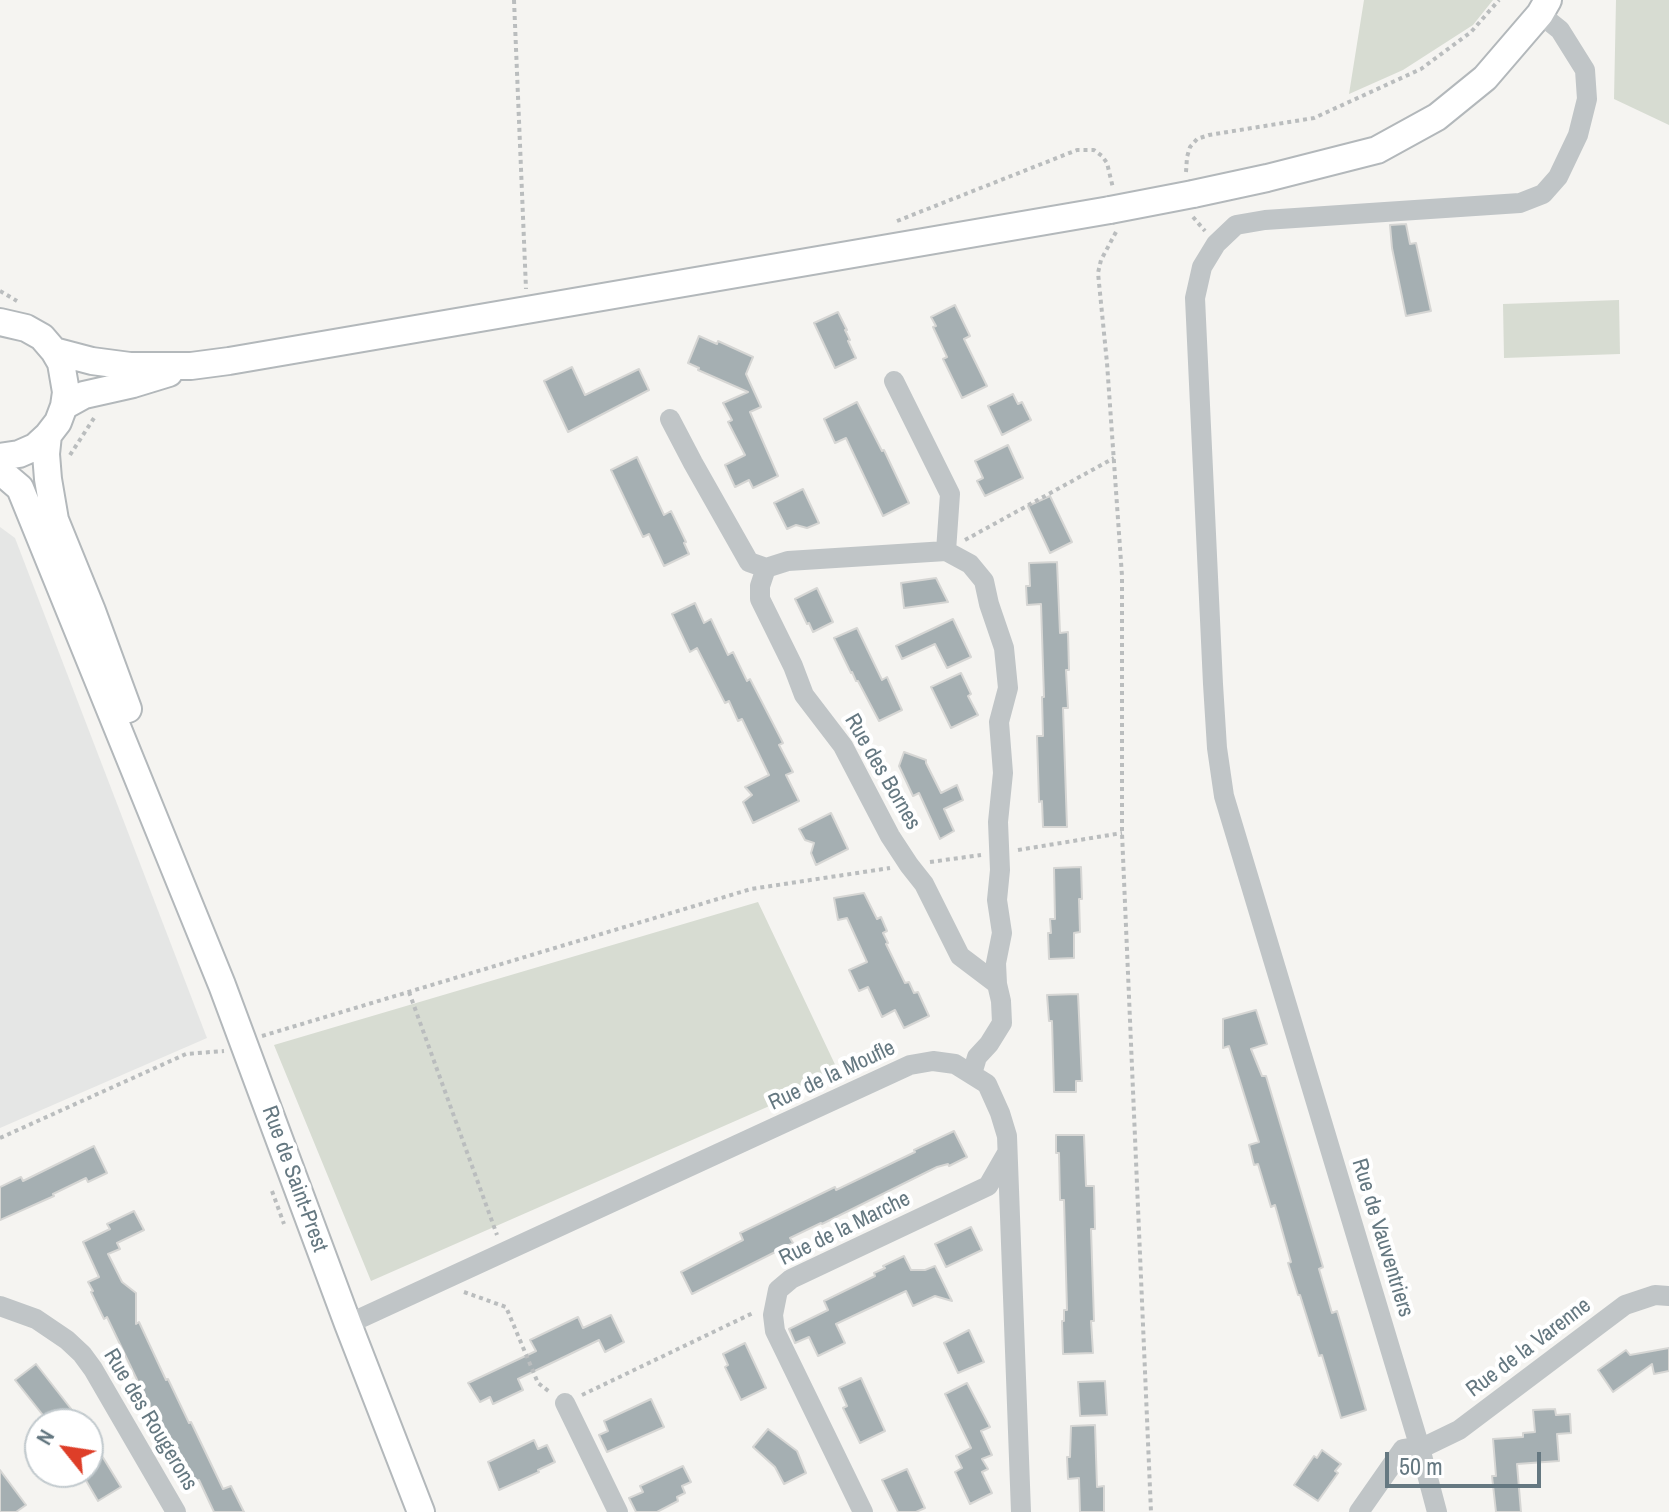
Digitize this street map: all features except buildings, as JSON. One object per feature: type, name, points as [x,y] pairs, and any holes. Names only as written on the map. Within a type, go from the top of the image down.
[{"type":"main road","points":[[64,406],[84,395],[191,366],[1114,212],[1377,150],[1437,117],[1485,78],[1544,7]]},
{"type":"main road","points":[[0,457],[27,451],[48,435],[58,422],[66,392],[61,363],[42,337],[3,320]]},
{"type":"main road","points":[[54,351],[92,361],[130,366],[191,366]]},
{"type":"main road","points":[[48,435],[48,479],[55,520],[150,769],[165,847]]},
{"type":"main road","points":[[0,471],[20,488],[165,847]]},
{"type":"main road","name":"Rue de Saint-Prest","points":[[165,847],[243,1041],[421,1512]]},
{"type":"street","name":"Rue de Vauventriers","points":[[1437,1512],[1224,796],[1217,748],[1195,298],[1202,267],[1216,244],[1236,225],[1265,220],[1520,203],[1543,194],[1558,177],[1578,135],[1587,99],[1585,70],[1544,7]]},
{"type":"street","points":[[894,381],[950,494],[946,551]]},
{"type":"street","points":[[670,419],[749,562],[766,568],[788,561],[946,551],[970,564],[984,581],[1004,648],[1008,688],[999,722],[1003,773],[998,822],[997,900],[1002,933],[996,963],[1002,1023],[977,1057],[972,1074],[987,1084],[1007,1136],[1021,1512]]},
{"type":"street","name":"Rue des Bornes","points":[[766,568],[760,586],[760,599],[804,695],[843,746],[890,836],[924,884],[960,956],[997,984]]},
{"type":"street","name":"Rue de la Moufle","points":[[348,1324],[910,1065],[933,1061],[955,1064],[972,1074]]},
{"type":"street","name":"Rue de la Marche","points":[[863,1512],[775,1331],[773,1315],[778,1290],[791,1279],[988,1186],[1007,1152]]},
{"type":"street","name":"Rue de la Varenne","points":[[1420,1448],[1459,1430],[1625,1305],[1655,1295],[1669,1296]]},
{"type":"street","name":"Rue des Rougerons","points":[[0,1306],[36,1319],[82,1354],[176,1512]]},
{"type":"street","points":[[565,1403],[618,1512]]},
{"type":"street","points":[[1359,1512],[1403,1449],[1420,1448]]},
{"type":"path","points":[[514,0],[526,289]]},
{"type":"path","points":[[1190,147],[1197,139],[1209,135],[1314,118],[1421,69],[1471,32],[1499,0]]},
{"type":"path","points":[[893,223],[1077,150],[1094,150],[1107,163],[1114,237],[1101,260],[1098,273],[1122,576],[1122,833],[1151,1512]]},
{"type":"path","points":[[946,551],[1114,458]]},
{"type":"path","points":[[0,1138],[186,1054],[224,1051],[243,1041],[751,889],[1122,833]]},
{"type":"path","points":[[409,992],[504,1253]]},
{"type":"path","points":[[438,1283],[506,1307],[538,1383],[565,1403],[775,1302]]},
{"type":"shaded area","points":[[1364,0],[1493,0],[1473,25],[1403,70],[1349,94]]},
{"type":"shaded area","points":[[1616,0],[1669,0],[1669,125],[1614,99]]},
{"type":"shaded area","points":[[1619,300],[1620,354],[1504,358],[1503,304]]},
{"type":"shaded area","points":[[0,527],[15,538],[207,1038],[0,1128]]},
{"type":"shaded area","points":[[758,902],[840,1075],[371,1281],[274,1045]]}]
